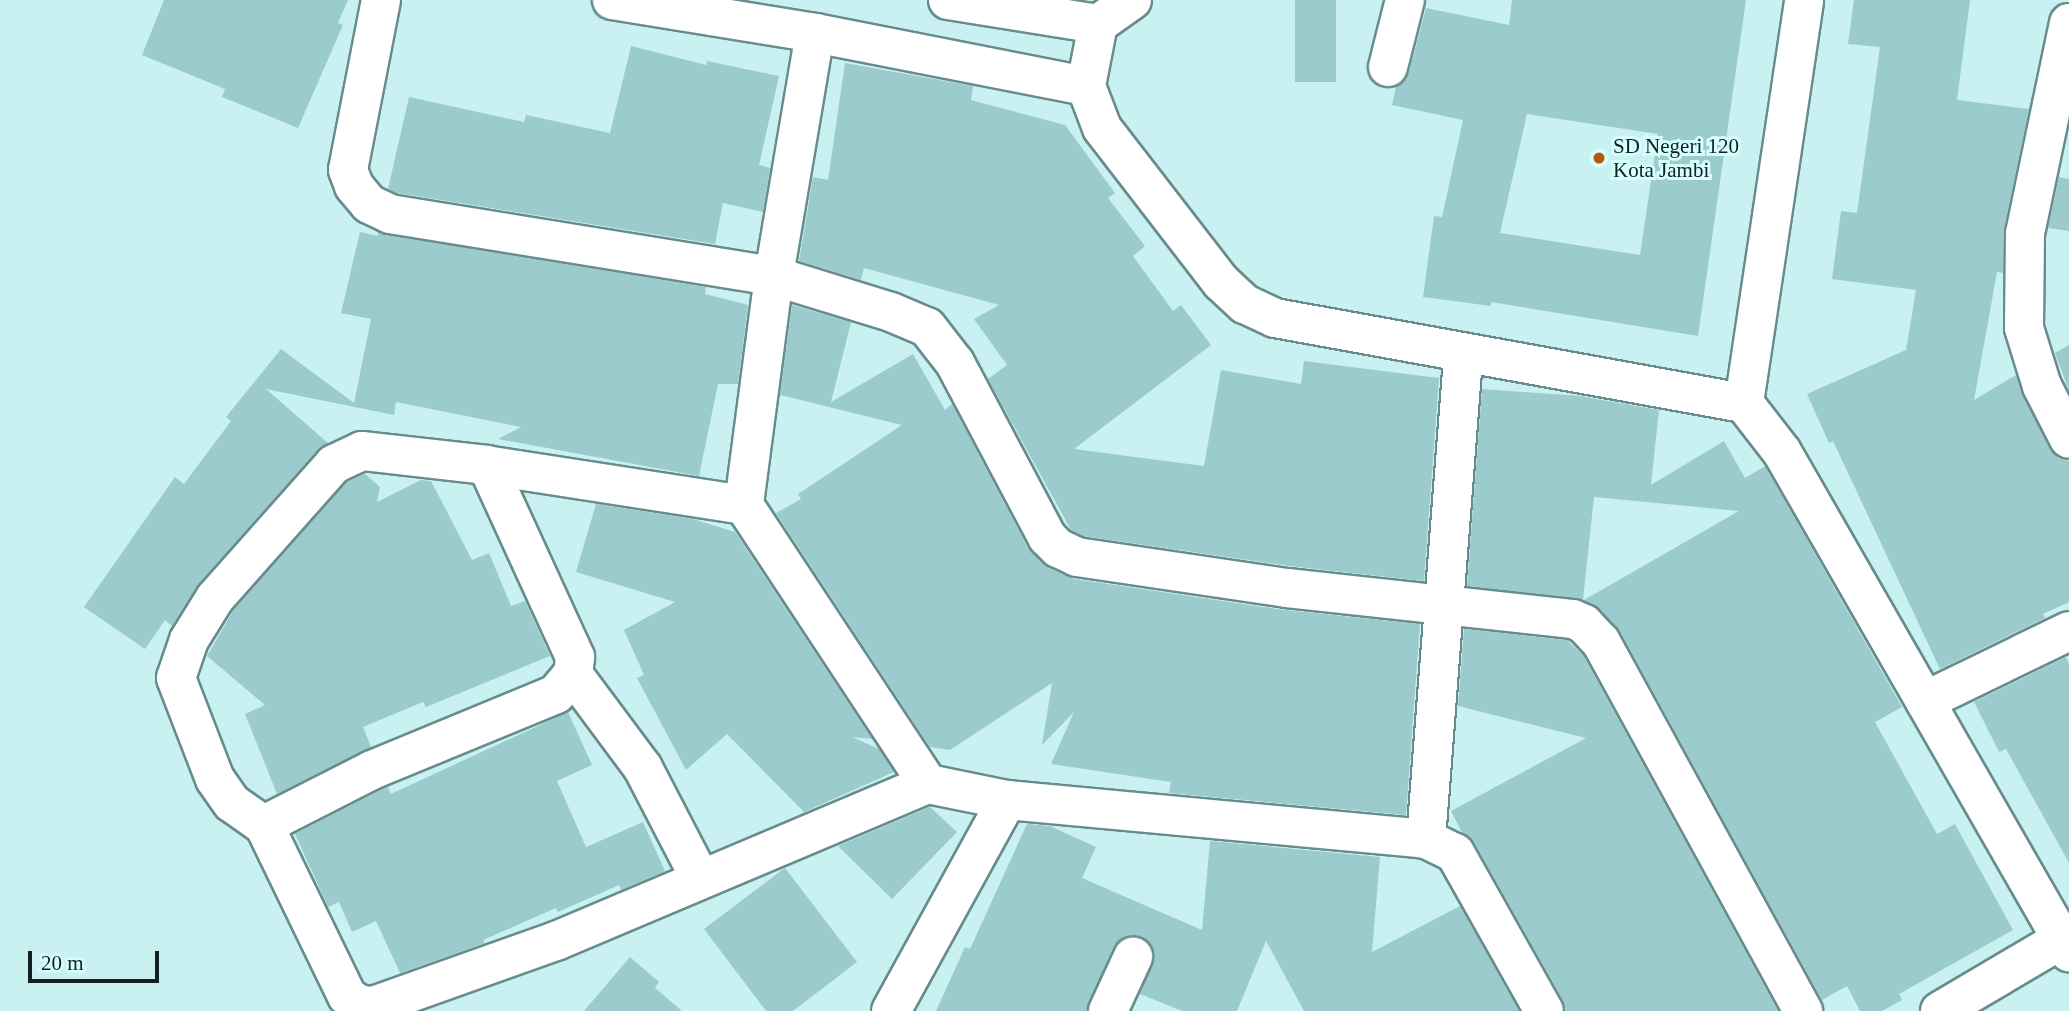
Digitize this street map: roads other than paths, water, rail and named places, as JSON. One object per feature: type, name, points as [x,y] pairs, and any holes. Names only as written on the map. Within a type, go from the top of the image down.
[{"type":"street","points":[[381,0],[348,170],[354,186],[369,204],[390,215],[774,276],[891,312],[927,327],[955,363],[1038,521],[1058,548],[1077,557],[1200,576],[1573,619],[1595,632],[1803,1011]]},
{"type":"street","points":[[612,0],[816,33],[1086,86]]},
{"type":"street","points":[[948,0],[1098,24]]},
{"type":"street","points":[[1132,0],[1098,24],[1086,86],[1102,128],[1221,282],[1245,304],[1275,318],[1744,403],[1783,452],[2065,946],[1940,1011]]},
{"type":"street","points":[[1388,67],[1405,0]]},
{"type":"street","points":[[1744,403],[1804,0]]},
{"type":"street","points":[[2069,23],[2025,233],[2024,314],[2024,328],[2042,386],[2069,439]]},
{"type":"street","points":[[816,33],[774,276],[744,505],[928,784]]},
{"type":"street","points":[[1426,839],[1463,353]]},
{"type":"street","points":[[744,505],[487,465],[362,451],[334,464],[215,597],[189,640],[176,678],[215,779],[232,803],[264,825],[336,980],[347,996],[360,1005],[373,1006],[556,941],[928,784],[1007,800],[1426,839],[1455,853],[1544,1011]]},
{"type":"street","points":[[264,825],[372,770],[556,694],[573,674],[575,657],[487,465]]},
{"type":"street","points":[[1925,701],[2069,631]]},
{"type":"street","points":[[573,674],[643,768],[700,878]]},
{"type":"street","points":[[891,1011],[1007,800]]},
{"type":"street","points":[[1113,1009],[1133,957]]},
{"type":"place","name":"SD Negeri 120 Kota Jambi","points":[[1599,158]]}]
